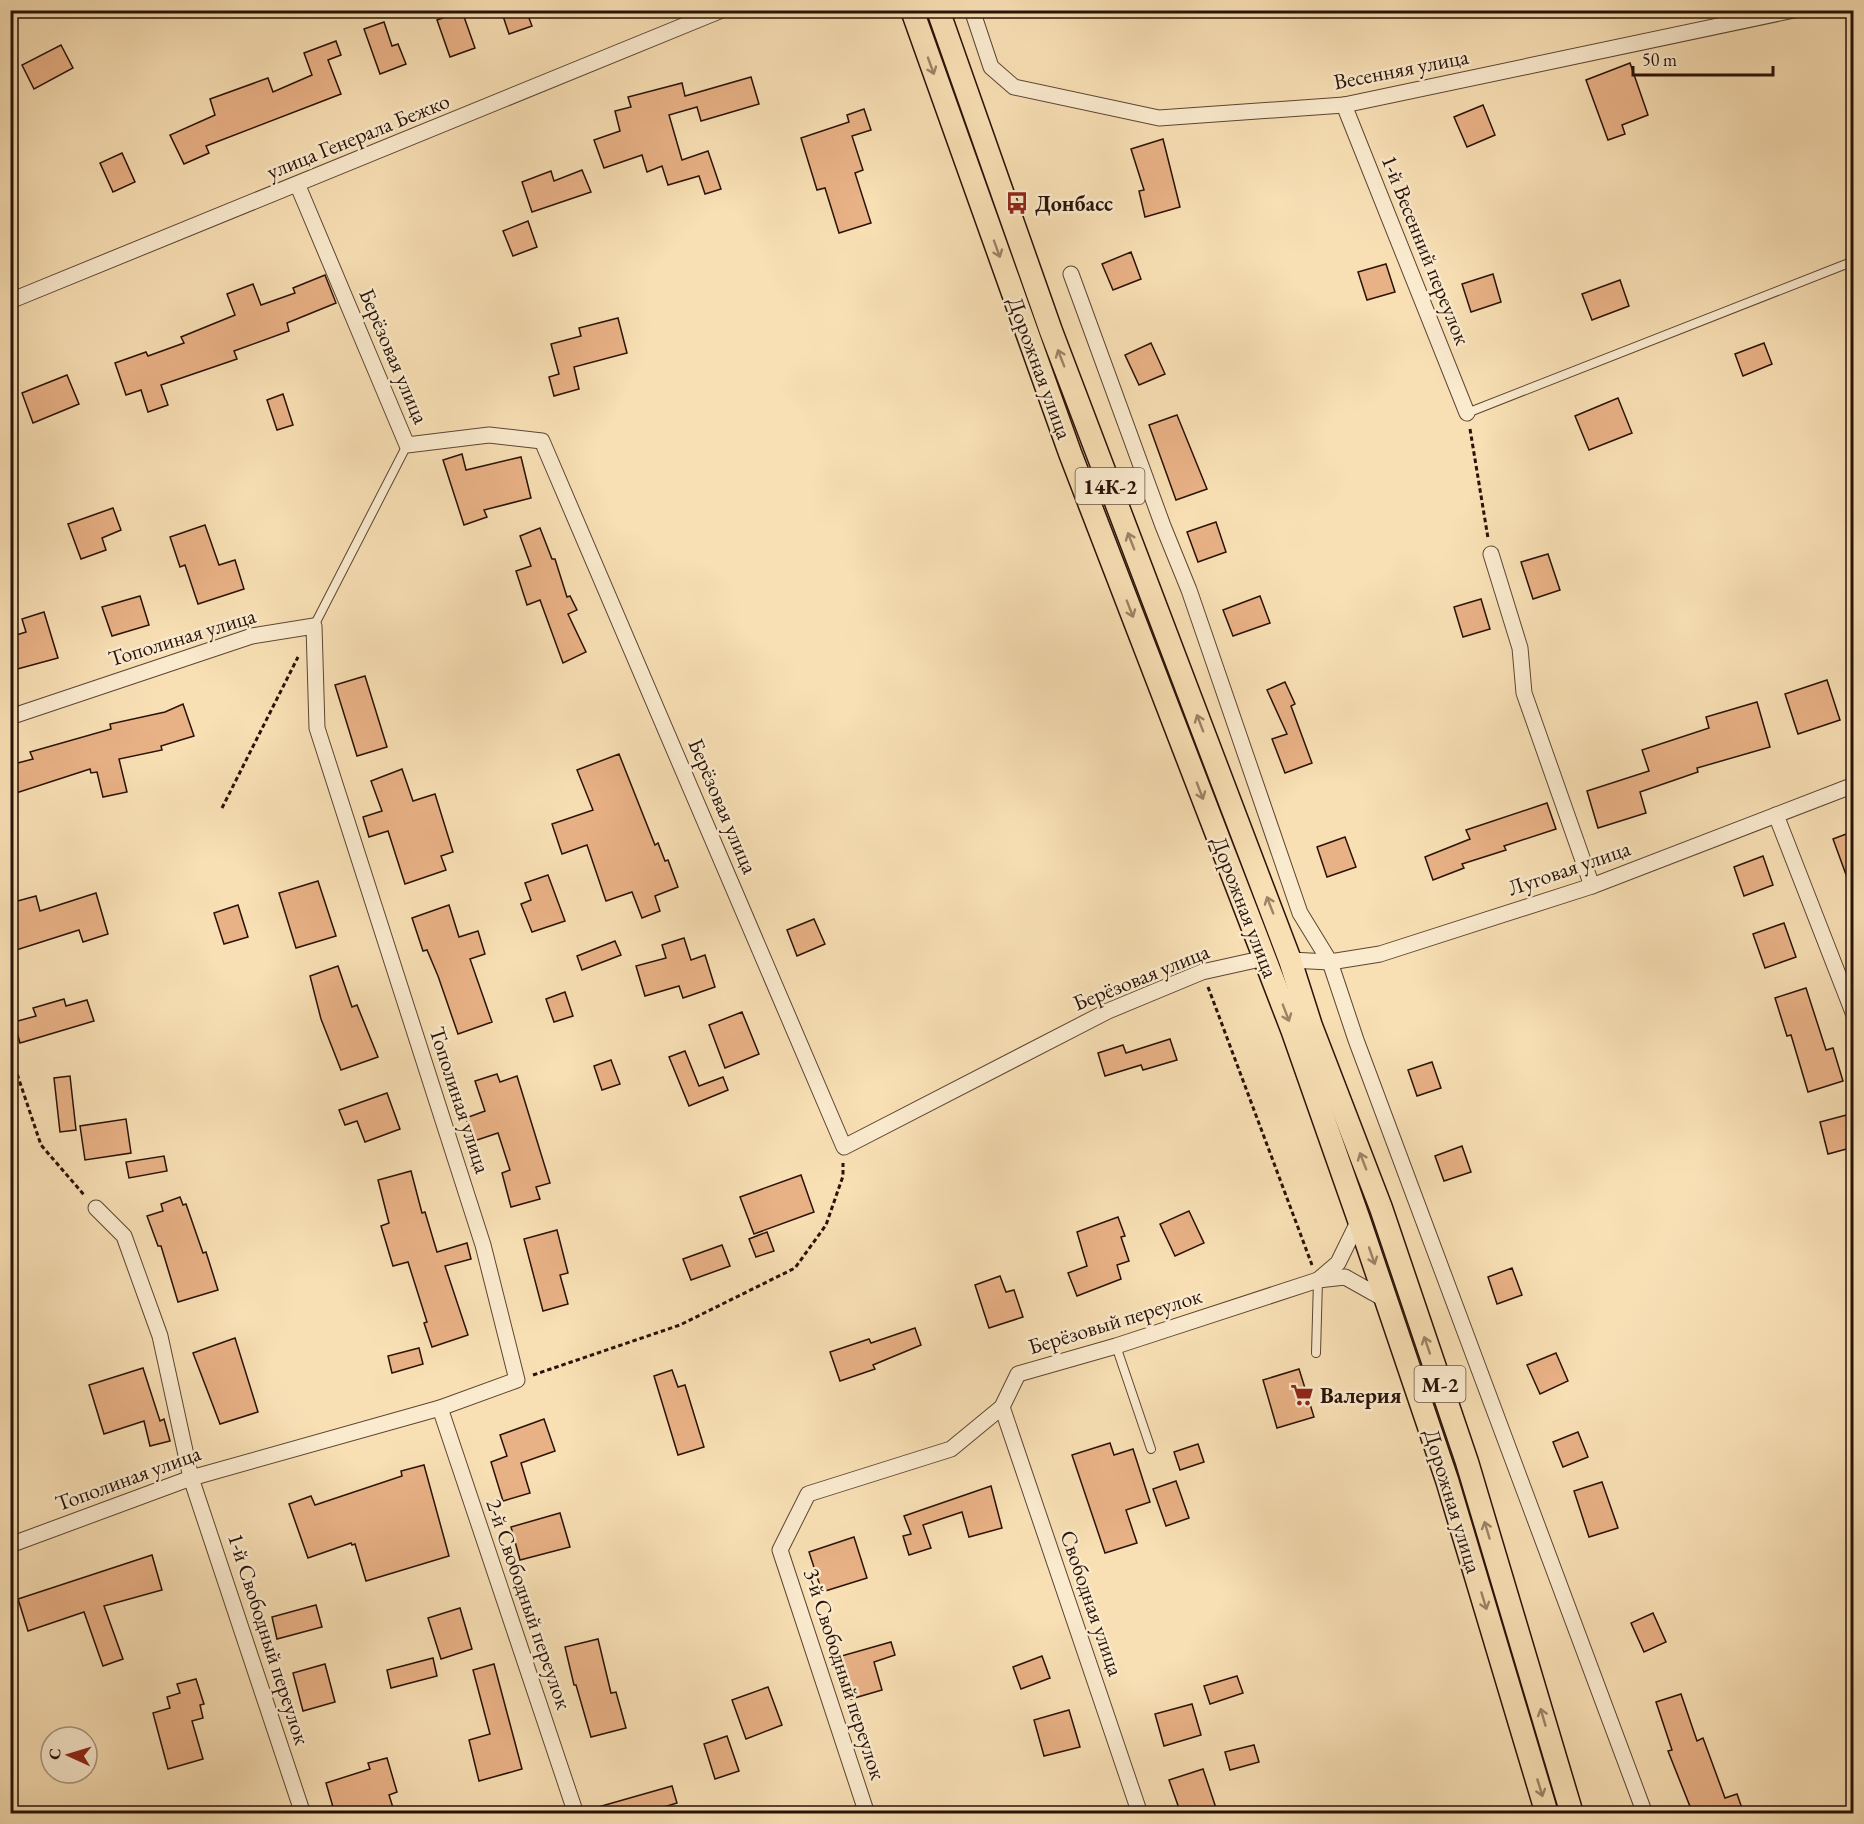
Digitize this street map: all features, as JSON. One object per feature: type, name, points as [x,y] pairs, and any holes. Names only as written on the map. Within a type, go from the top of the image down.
[{"type":"main road","name":"Дорожная улица","points":[[912,10],[1070,453],[1265,958],[1359,1220],[1448,1480],[1547,1814]]},
{"type":"main road","name":"Дорожная улица","points":[[938,10],[1051,331],[1290,960],[1311,1026],[1381,1208],[1467,1462],[1572,1814]]},
{"type":"street","name":"улица Генерала Бежко","points":[[10,301],[298,186],[722,10]]},
{"type":"street","name":"Весенняя улица","points":[[972,10],[992,67],[1014,87],[1159,118],[1344,105],[1794,10]]},
{"type":"street","name":"1-й Весенний переулок","points":[[1344,105],[1467,413]]},
{"type":"street","name":"Берёзовая улица","points":[[298,186],[407,445],[489,435],[542,441],[844,1147],[1108,1011],[1202,972],[1265,958]]},
{"type":"street","points":[[1071,274],[1163,526],[1189,590],[1300,913],[1330,962],[1360,1051],[1645,1814]]},
{"type":"street","points":[[1491,554],[1520,648],[1524,693],[1592,886]]},
{"type":"street","name":"Тополиная улица","points":[[10,717],[252,636],[314,626],[316,728],[483,1245],[517,1380],[440,1408],[191,1478],[10,1545]]},
{"type":"street","name":"Луговая улица","points":[[1290,960],[1330,962],[1380,954],[1592,886],[1854,785]]},
{"type":"street","points":[[1776,815],[1854,1015]]},
{"type":"street","name":"1-й Свободный переулок","points":[[96,1208],[124,1236],[160,1336],[191,1478],[303,1814]]},
{"type":"street","name":"Берёзовый переулок","points":[[1318,1280],[1338,1263],[1359,1220]]},
{"type":"street","name":"Берёзовый переулок","points":[[780,1550],[808,1494],[951,1449],[1002,1407],[1018,1374],[1116,1346],[1318,1280],[1344,1277],[1387,1300]]},
{"type":"street","name":"Свободная улица","points":[[1002,1407],[1140,1814]]},
{"type":"street","name":"2-й Свободный переулок","points":[[440,1408],[576,1814]]},
{"type":"street","name":"3-й Свободный переулок","points":[[780,1550],[867,1814]]},
{"type":"lane","points":[[1467,413],[1854,261]]},
{"type":"lane","points":[[314,626],[407,445]]},
{"type":"lane","points":[[1316,1353],[1318,1280]]},
{"type":"lane","points":[[1116,1346],[1151,1449]]},
{"type":"path","points":[[1843,265],[1854,298]]},
{"type":"path","points":[[1467,413],[1491,554]]},
{"type":"path","points":[[222,808],[314,626]]},
{"type":"path","points":[[1202,972],[1318,1280]]},
{"type":"path","points":[[10,1053],[41,1145],[96,1208]]},
{"type":"path","points":[[517,1380],[680,1325],[795,1268],[826,1225],[843,1176],[844,1147]]},
{"type":"building","points":[[501,10],[526,10],[532,26],[509,34]]},
{"type":"building","points":[[462,11],[475,48],[450,57],[437,20]]},
{"type":"building","points":[[384,22],[392,46],[398,44],[406,64],[380,74],[364,29]]},
{"type":"building","points":[[336,41],[341,55],[328,60],[341,94],[206,146],[209,153],[184,164],[170,135],[215,115],[210,99],[268,78],[273,92],[312,75],[304,53]]},
{"type":"building","points":[[61,45],[73,68],[34,89],[22,65]]},
{"type":"building","points":[[1630,63],[1648,115],[1622,125],[1625,134],[1608,140],[1586,80]]},
{"type":"building","points":[[751,77],[759,104],[701,121],[697,107],[669,115],[682,160],[708,151],[721,189],[705,194],[699,176],[668,185],[662,166],[647,172],[642,155],[604,168],[594,140],[620,131],[615,111],[631,107],[628,97],[682,83],[685,96]]},
{"type":"building","points":[[1483,105],[1495,135],[1467,147],[1454,117]]},
{"type":"building","points":[[864,109],[871,130],[852,136],[863,170],[855,173],[871,223],[839,233],[825,188],[817,190],[801,138],[849,122],[847,115]]},
{"type":"building","points":[[1163,139],[1180,207],[1145,217],[1139,191],[1144,190],[1131,149]]},
{"type":"building","points":[[122,153],[135,182],[113,192],[100,163]]},
{"type":"building","points":[[582,170],[591,192],[532,212],[522,182],[551,171],[554,181]]},
{"type":"building","points":[[528,221],[537,247],[513,256],[503,231]]},
{"type":"building","points":[[1131,252],[1141,279],[1113,290],[1102,264]]},
{"type":"building","points":[[1386,264],[1395,292],[1367,300],[1358,272]]},
{"type":"building","points":[[1493,274],[1501,302],[1471,312],[1462,284]]},
{"type":"building","points":[[325,275],[336,303],[287,323],[289,331],[234,351],[237,359],[161,385],[168,405],[148,412],[141,390],[126,395],[115,363],[146,352],[148,356],[184,343],[181,337],[235,315],[227,294],[253,284],[261,305],[295,293],[293,288]]},
{"type":"building","points":[[1620,280],[1629,306],[1592,320],[1582,294]]},
{"type":"building","points":[[618,318],[627,353],[574,367],[579,389],[554,396],[549,377],[559,374],[551,344],[581,336],[579,328]]},
{"type":"building","points":[[1151,343],[1165,374],[1139,385],[1125,355]]},
{"type":"building","points":[[1764,343],[1772,364],[1743,376],[1735,354]]},
{"type":"building","points":[[67,375],[79,404],[33,423],[22,393]]},
{"type":"building","points":[[283,394],[293,425],[277,430],[267,400]]},
{"type":"building","points":[[1618,398],[1632,433],[1589,450],[1575,416]]},
{"type":"building","points":[[1177,415],[1207,489],[1176,500],[1149,425]]},
{"type":"building","points":[[462,454],[466,470],[521,457],[531,498],[484,510],[487,517],[464,525],[443,460]]},
{"type":"building","points":[[113,508],[121,530],[102,538],[106,550],[81,559],[68,524]]},
{"type":"building","points":[[1216,522],[1226,552],[1198,562],[1187,532]]},
{"type":"building","points":[[205,525],[219,565],[235,560],[244,589],[198,604],[185,565],[180,567],[170,537]]},
{"type":"building","points":[[540,528],[552,559],[555,559],[567,597],[570,596],[577,610],[568,614],[586,652],[563,663],[540,600],[527,605],[516,571],[531,566],[520,536]]},
{"type":"building","points":[[1548,554],[1560,590],[1533,599],[1521,562]]},
{"type":"building","points":[[140,596],[149,625],[112,636],[102,607]]},
{"type":"building","points":[[1260,596],[1270,623],[1233,636],[1223,610]]},
{"type":"building","points":[[1481,599],[1490,629],[1463,637],[1454,607]]},
{"type":"building","points":[[44,612],[58,658],[10,671],[10,637],[26,632],[22,619]]},
{"type":"building","points":[[365,676],[387,747],[357,756],[335,685]]},
{"type":"building","points":[[1827,680],[1840,720],[1798,734],[1785,694]]},
{"type":"building","points":[[1285,682],[1295,704],[1291,706],[1312,763],[1285,773],[1272,739],[1287,734],[1267,690]]},
{"type":"building","points":[[1757,702],[1770,747],[1697,768],[1698,772],[1640,792],[1646,813],[1598,828],[1587,791],[1649,771],[1642,750],[1709,728],[1706,717]]},
{"type":"building","points":[[183,704],[194,736],[161,746],[162,750],[119,759],[127,792],[103,797],[97,772],[91,773],[90,769],[10,795],[10,765],[33,759],[30,752],[111,729],[110,724],[165,712]]},
{"type":"building","points":[[619,754],[655,845],[658,843],[665,861],[668,860],[678,887],[655,896],[660,911],[642,918],[632,892],[606,901],[587,845],[562,854],[552,824],[593,810],[577,770]]},
{"type":"building","points":[[402,769],[413,801],[435,794],[453,852],[441,856],[446,870],[405,884],[388,831],[369,837],[363,817],[382,811],[371,781]]},
{"type":"building","points":[[1547,803],[1556,829],[1504,846],[1506,850],[1462,864],[1464,868],[1433,880],[1425,857],[1470,839],[1466,830]]},
{"type":"building","points":[[1854,831],[1854,891],[1852,891],[1833,839]]},
{"type":"building","points":[[1345,837],[1356,867],[1327,877],[1317,847]]},
{"type":"building","points":[[1763,856],[1773,885],[1744,896],[1734,867]]},
{"type":"building","points":[[548,875],[565,921],[532,932],[521,904],[531,900],[525,883]]},
{"type":"building","points":[[318,881],[336,936],[296,948],[279,893]]},
{"type":"building","points":[[96,893],[108,934],[83,942],[79,930],[10,952],[10,903],[36,896],[40,911]]},
{"type":"building","points":[[238,905],[248,937],[224,944],[214,913]]},
{"type":"building","points":[[449,905],[459,937],[478,931],[485,954],[470,959],[492,1022],[458,1034],[438,976],[427,950],[423,951],[412,918]]},
{"type":"building","points":[[814,919],[825,944],[797,956],[787,930]]},
{"type":"building","points":[[1784,923],[1796,957],[1765,968],[1753,934]]},
{"type":"building","points":[[684,938],[691,960],[705,955],[715,987],[683,998],[679,986],[645,996],[636,966],[666,958],[662,945]]},
{"type":"building","points":[[615,941],[621,955],[582,970],[577,956]]},
{"type":"building","points":[[338,966],[352,1007],[357,1005],[378,1057],[341,1070],[321,1019],[310,976]]},
{"type":"building","points":[[1806,988],[1826,1050],[1833,1048],[1843,1081],[1808,1092],[1791,1035],[1787,1036],[1775,998]]},
{"type":"building","points":[[565,992],[573,1016],[554,1022],[546,999]]},
{"type":"building","points":[[64,999],[66,1006],[87,1000],[94,1021],[20,1043],[14,1022],[36,1016],[33,1008]]},
{"type":"building","points":[[742,1012],[759,1054],[725,1068],[709,1025]]},
{"type":"building","points":[[1170,1039],[1177,1060],[1143,1070],[1141,1065],[1105,1076],[1098,1053],[1123,1045],[1126,1053]]},
{"type":"building","points":[[685,1051],[699,1086],[723,1077],[728,1090],[689,1106],[669,1057]]},
{"type":"building","points":[[611,1060],[620,1084],[602,1090],[594,1066]]},
{"type":"building","points":[[1432,1062],[1441,1088],[1417,1096],[1408,1070]]},
{"type":"building","points":[[497,1074],[500,1082],[517,1076],[550,1183],[536,1187],[540,1199],[511,1207],[502,1173],[510,1170],[498,1133],[474,1141],[466,1118],[485,1111],[475,1081]]},
{"type":"building","points":[[70,1076],[76,1130],[60,1132],[54,1078]]},
{"type":"building","points":[[387,1093],[400,1129],[365,1142],[357,1121],[345,1125],[339,1110]]},
{"type":"building","points":[[1854,1113],[1854,1147],[1828,1154],[1820,1122]]},
{"type":"building","points":[[126,1119],[131,1153],[85,1160],[80,1126]]},
{"type":"building","points":[[1462,1146],[1471,1172],[1444,1181],[1435,1156]]},
{"type":"building","points":[[164,1156],[167,1171],[129,1178],[126,1162]]},
{"type":"building","points":[[411,1171],[422,1213],[425,1212],[437,1252],[467,1243],[471,1259],[445,1266],[468,1335],[432,1347],[424,1323],[427,1322],[408,1262],[393,1266],[381,1226],[389,1223],[378,1180]]},
{"type":"building","points":[[801,1175],[814,1212],[754,1234],[740,1197]]},
{"type":"building","points":[[180,1197],[183,1205],[186,1204],[203,1253],[206,1252],[218,1290],[178,1302],[161,1246],[158,1246],[147,1216],[163,1211],[161,1204]]},
{"type":"building","points":[[1189,1211],[1204,1243],[1175,1256],[1160,1224]]},
{"type":"building","points":[[1118,1217],[1125,1236],[1121,1237],[1129,1261],[1117,1265],[1121,1279],[1077,1296],[1068,1273],[1087,1266],[1077,1232]]},
{"type":"building","points":[[557,1230],[568,1273],[560,1275],[568,1304],[543,1311],[524,1239]]},
{"type":"building","points":[[767,1232],[774,1251],[756,1257],[749,1239]]},
{"type":"building","points":[[722,1245],[730,1266],[691,1280],[683,1259]]},
{"type":"building","points":[[1512,1268],[1522,1295],[1497,1304],[1488,1277]]},
{"type":"building","points":[[1000,1276],[1006,1292],[1014,1290],[1023,1317],[989,1328],[975,1285]]},
{"type":"building","points":[[915,1328],[921,1345],[873,1365],[875,1369],[840,1381],[830,1352],[869,1339],[871,1343]]},
{"type":"building","points":[[235,1338],[258,1412],[220,1424],[193,1353]]},
{"type":"building","points":[[419,1348],[423,1364],[392,1373],[388,1356]]},
{"type":"building","points":[[1556,1353],[1568,1381],[1540,1394],[1527,1365]]},
{"type":"building","points":[[143,1368],[160,1421],[164,1419],[170,1441],[150,1446],[144,1421],[104,1434],[89,1385]]},
{"type":"building","points":[[1299,1369],[1314,1417],[1277,1428],[1263,1380]]},
{"type":"building","points":[[672,1370],[678,1387],[685,1385],[704,1447],[678,1455],[654,1376]]},
{"type":"building","points":[[544,1419],[555,1451],[521,1463],[530,1493],[503,1501],[491,1462],[507,1456],[500,1435]]},
{"type":"building","points":[[1578,1432],[1588,1457],[1563,1467],[1553,1442]]},
{"type":"building","points":[[1110,1443],[1114,1455],[1133,1449],[1150,1502],[1126,1510],[1137,1543],[1105,1553],[1072,1455]]},
{"type":"building","points":[[1198,1444],[1204,1462],[1180,1470],[1174,1452]]},
{"type":"building","points":[[424,1465],[449,1556],[366,1581],[355,1544],[351,1543],[308,1558],[289,1504],[311,1496],[315,1505],[402,1476],[401,1471]]},
{"type":"building","points":[[1176,1481],[1189,1518],[1166,1526],[1153,1489]]},
{"type":"building","points":[[1602,1482],[1618,1528],[1589,1537],[1574,1491]]},
{"type":"building","points":[[991,1486],[1002,1528],[969,1537],[962,1512],[923,1525],[931,1548],[909,1555],[903,1536],[911,1534],[904,1516]]},
{"type":"building","points":[[560,1513],[570,1547],[520,1560],[511,1527]]},
{"type":"building","points":[[854,1537],[867,1578],[822,1592],[809,1552]]},
{"type":"building","points":[[152,1555],[162,1590],[104,1606],[123,1659],[103,1666],[84,1612],[28,1631],[18,1599]]},
{"type":"building","points":[[316,1605],[322,1627],[277,1639],[272,1617]]},
{"type":"building","points":[[460,1608],[472,1649],[441,1659],[428,1618]]},
{"type":"building","points":[[1653,1613],[1666,1642],[1644,1652],[1631,1623]]},
{"type":"building","points":[[598,1639],[611,1693],[616,1692],[626,1728],[591,1737],[576,1685],[574,1685],[565,1647]]},
{"type":"building","points":[[891,1642],[895,1655],[874,1662],[882,1690],[851,1699],[838,1657]]},
{"type":"building","points":[[1042,1656],[1050,1678],[1021,1689],[1013,1667]]},
{"type":"building","points":[[433,1658],[437,1676],[391,1688],[387,1670]]},
{"type":"building","points":[[325,1664],[335,1702],[303,1711],[293,1673]]},
{"type":"building","points":[[494,1664],[522,1769],[479,1781],[469,1740],[490,1734],[473,1670]]},
{"type":"building","points":[[1237,1676],[1243,1693],[1210,1704],[1204,1686]]},
{"type":"building","points":[[196,1679],[204,1704],[200,1705],[203,1718],[192,1721],[203,1759],[168,1769],[153,1713],[170,1708],[167,1697],[180,1693],[177,1684]]},
{"type":"building","points":[[768,1687],[782,1725],[746,1739],[732,1700]]},
{"type":"building","points":[[1681,1694],[1697,1741],[1703,1738],[1725,1798],[1737,1794],[1744,1814],[1687,1814],[1687,1811],[1691,1809],[1668,1751],[1672,1750],[1656,1702]]},
{"type":"building","points":[[1192,1704],[1201,1735],[1164,1746],[1155,1714]]},
{"type":"building","points":[[1069,1710],[1080,1747],[1044,1756],[1034,1720]]},
{"type":"building","points":[[727,1736],[739,1771],[715,1779],[704,1744]]},
{"type":"building","points":[[1254,1745],[1259,1762],[1230,1770],[1225,1752]]},
{"type":"building","points":[[387,1758],[397,1792],[389,1795],[395,1814],[335,1814],[326,1783],[370,1769],[368,1763]]},
{"type":"building","points":[[1203,1769],[1218,1814],[1181,1814],[1169,1780]]},
{"type":"building","points":[[672,1786],[677,1803],[641,1814],[592,1814],[591,1809]]},
{"type":"place","name":"Донбасс","points":[[1017,203]]},
{"type":"place","name":"Валерия","points":[[1302,1395]]}]
